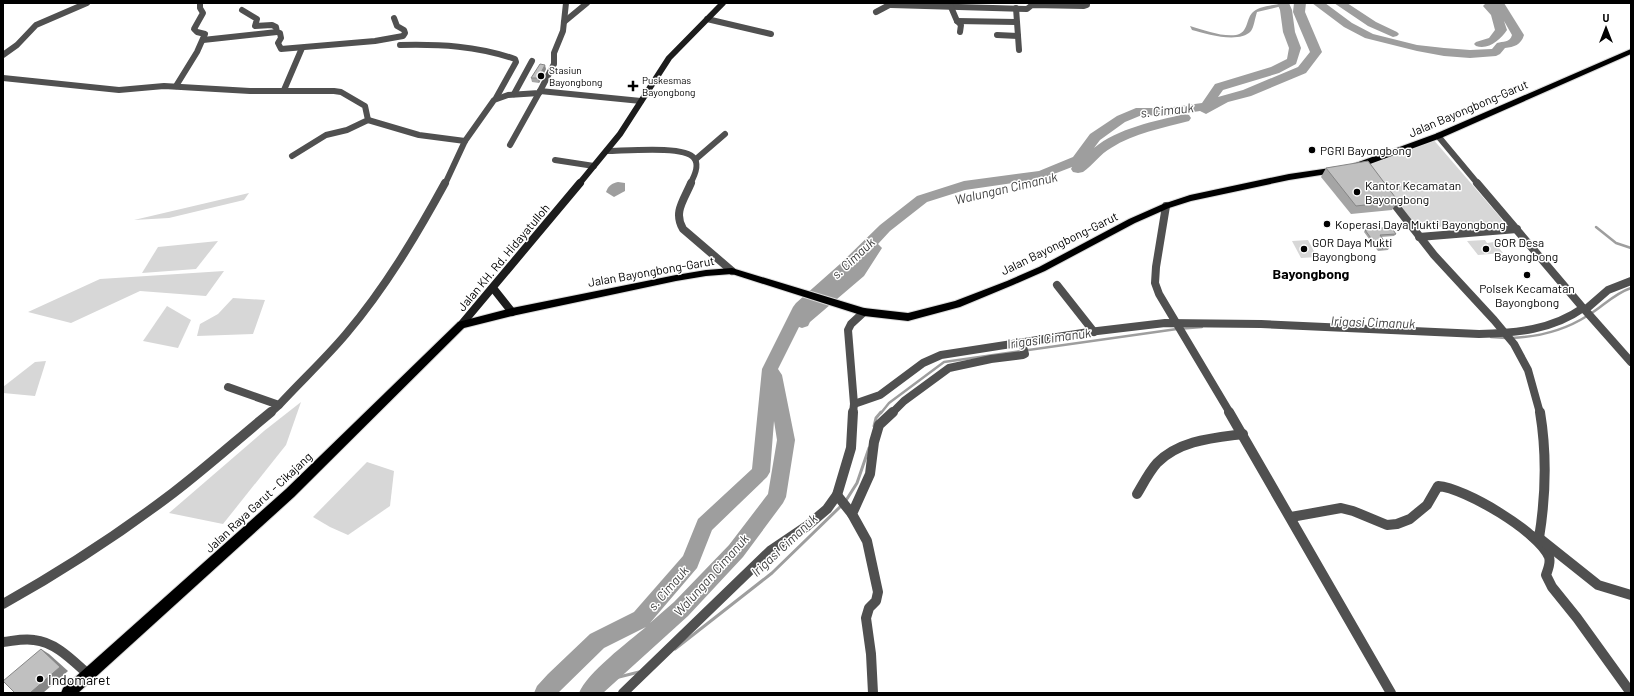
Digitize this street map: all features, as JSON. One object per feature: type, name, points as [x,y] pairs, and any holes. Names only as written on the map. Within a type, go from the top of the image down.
[{"type":"main road","name":"Jalan KH. Rd. Hidayatulloh","points":[[461,325],[607,151],[669,58],[723,3]]},
{"type":"main road","name":"Jalan Bayongbong-Garut","points":[[461,325],[512,312],[676,278],[706,273],[732,271],[791,288],[864,312],[908,317],[957,304],[1042,269],[1132,221],[1166,206],[1190,198],[1289,177],[1366,167],[1631,51]]},
{"type":"main road","points":[[493,288],[512,312]]},
{"type":"main road","name":"Jalan Raya Garut - Cikajang","points":[[68,693],[290,493],[461,325]]},
{"type":"street","points":[[3,54],[17,45],[36,25],[87,3]]},
{"type":"street","points":[[176,86],[205,34],[197,32],[194,29],[203,13],[200,8],[200,3]]},
{"type":"street","points":[[510,145],[554,64],[554,52],[563,31],[566,3]]},
{"type":"street","points":[[564,22],[587,3]]},
{"type":"street","points":[[876,12],[892,4],[951,7],[1009,6],[1027,9],[1032,5],[1041,4],[1084,6],[1087,5],[1087,3]]},
{"type":"street","points":[[951,7],[957,21],[961,25],[960,32]]},
{"type":"street","points":[[1016,8],[1019,50]]},
{"type":"street","points":[[242,10],[257,19],[256,26],[273,25],[277,28],[277,32],[280,33],[281,38],[278,43],[281,49],[375,41],[403,36],[405,33],[404,30],[399,28],[394,18]]},
{"type":"street","points":[[707,19],[771,34]]},
{"type":"street","points":[[957,21],[1016,22]]},
{"type":"street","points":[[203,40],[277,32]]},
{"type":"street","points":[[997,35],[1018,36]]},
{"type":"street","points":[[3,604],[51,576],[132,523],[174,492],[279,405],[357,321],[386,281],[418,233],[465,141],[496,98],[516,62],[514,59],[483,50],[456,45],[400,45]]},
{"type":"street","points":[[284,90],[302,48]]},
{"type":"street","points":[[514,94],[532,61]]},
{"type":"street","points":[[3,78],[119,90],[143,87],[176,86],[250,91],[325,90],[341,92],[365,106],[368,120]]},
{"type":"street","points":[[496,98],[514,94],[540,92],[641,101]]},
{"type":"street","points":[[292,156],[326,135],[347,130],[368,120],[419,135],[465,141]]},
{"type":"street","points":[[725,134],[696,159],[695,171],[682,200],[678,222],[683,229],[732,271]]},
{"type":"street","points":[[1438,136],[1631,362]]},
{"type":"street","points":[[607,151],[684,151],[690,153],[696,159]]},
{"type":"street","points":[[555,160],[594,166]]},
{"type":"street","points":[[1383,189],[1419,237],[1442,264],[1474,296],[1508,335],[1522,357],[1531,376],[1543,424],[1546,450],[1546,488],[1536,537],[1549,557],[1550,562],[1546,576],[1549,583],[1577,618],[1631,693]]},
{"type":"street","points":[[1166,206],[1155,283],[1159,294],[1243,434],[1392,693]]},
{"type":"street","points":[[1419,237],[1517,229]]},
{"type":"street","points":[[854,404],[880,395],[924,362],[941,355],[1023,344],[1094,332],[1178,324],[1262,324],[1508,335],[1534,330],[1587,312],[1608,290],[1631,281]]},
{"type":"street","points":[[1057,285],[1094,332]]},
{"type":"street","points":[[623,693],[740,578],[770,551],[807,526],[827,509],[838,497],[851,448],[854,404],[848,330],[851,324],[864,312]]},
{"type":"street","points":[[850,512],[860,498],[870,474],[874,442],[879,424],[888,414],[927,383],[949,368],[1024,354],[1023,344]]},
{"type":"street","points":[[228,387],[279,405]]},
{"type":"street","points":[[1137,494],[1163,459],[1185,444],[1243,434]]},
{"type":"street","points":[[1291,517],[1341,508],[1353,511],[1387,525],[1397,524],[1410,519],[1427,505],[1438,486],[1446,486],[1474,499],[1536,537],[1598,585],[1631,595]]},
{"type":"street","points":[[838,497],[850,512],[866,541],[875,575],[878,592],[876,601],[870,608],[866,618],[871,654],[873,693]]},
{"type":"street","points":[[3,642],[24,639],[38,640],[58,650],[89,675]]},
{"type":"shaded area","points":[[1282,4],[1286,10],[1282,6],[1257,12],[1251,31],[1246,35],[1239,37],[1223,37],[1206,34],[1192,30],[1190,26],[1219,34],[1236,35],[1243,32],[1252,13],[1266,6]]},
{"type":"shaded area","points":[[1432,138],[1500,217],[1503,222],[1501,224],[1416,228],[1362,163]]},
{"type":"shaded area","points":[[618,182],[625,183],[625,191],[614,197],[606,192],[610,185]]},
{"type":"shaded area","points":[[249,193],[244,200],[169,218],[134,220]]},
{"type":"shaded area","name":"GOR Daya Mukti Bayongbong","points":[[1308,240],[1317,257],[1301,258],[1292,241]]},
{"type":"shaded area","name":"GOR Desa Bayongbong","points":[[1485,240],[1487,243],[1494,242],[1503,253],[1478,255],[1467,241]]},
{"type":"shaded area","points":[[218,241],[196,269],[142,273],[158,247]]},
{"type":"shaded area","points":[[224,271],[206,296],[140,291],[71,323],[28,312],[100,279]]},
{"type":"shaded area","points":[[233,298],[265,300],[253,334],[197,336],[200,324],[218,314]]},
{"type":"shaded area","points":[[167,306],[191,320],[178,348],[143,341]]},
{"type":"shaded area","points":[[46,361],[35,396],[3,393],[3,387],[35,362]]},
{"type":"shaded area","points":[[301,402],[286,445],[223,524],[169,513],[264,431]]},
{"type":"shaded area","points":[[367,462],[394,471],[390,506],[348,535],[313,517]]},
{"type":"building","points":[[540,64],[545,65],[538,78],[531,78]]},
{"type":"building","name":"Kantor Kecamatan Bayongbong","points":[[1368,161],[1398,201],[1356,206],[1326,168]]},
{"type":"building","points":[[1391,227],[1396,234],[1380,235],[1389,248],[1379,249],[1365,230]]},
{"type":"building","name":"Indomaret","points":[[41,649],[60,667],[30,693],[15,693],[3,681]]},
{"type":"waterway","name":"s. Cimauk","points":[[544,693],[597,641],[641,619],[690,562],[705,525],[761,472],[770,369],[801,307],[845,268],[885,228],[922,199],[964,186],[1041,175],[1078,160],[1095,137],[1121,119],[1140,111],[1166,112],[1206,106],[1219,87],[1275,70],[1292,61],[1295,48],[1289,32],[1286,10],[1283,3]]},
{"type":"waterway","name":"Walungan Cimanuk","points":[[1206,110],[1224,99],[1247,93],[1302,70],[1316,52],[1299,12],[1300,3]]},
{"type":"waterway","name":"Walungan Cimanuk","points":[[1318,3],[1348,25],[1369,36],[1417,48],[1470,54],[1496,52],[1501,45],[1512,44],[1517,39],[1518,35],[1498,3]]},
{"type":"waterway","name":"s. Cimauk","points":[[1340,3],[1372,24],[1393,34]]},
{"type":"waterway","name":"s. Cimauk","points":[[1480,44],[1493,40],[1501,30],[1496,15],[1489,6]]},
{"type":"waterway","name":"Walungan Cimanuk","points":[[1078,169],[1102,147],[1124,136],[1185,118]]},
{"type":"waterway","points":[[1596,227],[1616,243],[1631,248]]},
{"type":"waterway","name":"Walungan Cimanuk","points":[[802,322],[804,318],[859,272],[875,248]]},
{"type":"waterway","name":"Irigasi Cimanuk","points":[[1511,338],[1541,334],[1570,325],[1593,312],[1613,297],[1631,288]]},
{"type":"waterway","name":"Irigasi Cimanuk","points":[[881,413],[889,403],[944,362],[1177,329],[1202,327]]},
{"type":"waterway","name":"Irigasi Cimanuk","points":[[1491,337],[1506,338]]},
{"type":"waterway","name":"Walungan Cimanuk","points":[[589,693],[599,682],[681,609],[736,551],[777,497],[786,440],[774,375]]},
{"type":"waterway","name":"Irigasi Cimanuk","points":[[874,426],[876,418],[881,412]]},
{"type":"waterway","name":"Irigasi Cimanuk","points":[[845,502],[857,483],[869,448]]},
{"type":"waterway","name":"Irigasi Cimanuk","points":[[675,649],[772,573],[842,505]]},
{"type":"waterway","name":"Irigasi Cimanuk","points":[[599,682],[639,672]]},
{"type":"place","name":"Stasiun Bayongbong","points":[[541,76]]},
{"type":"place","name":"Puskesmas Bayongbong","points":[[633,86]]},
{"type":"place","name":"PGRI Bayongbong","points":[[1312,150]]},
{"type":"place","name":"Kantor Kecamatan Bayongbong","points":[[1357,192]]},
{"type":"place","name":"Koperasi Daya Mukti Bayongbong","points":[[1327,224]]},
{"type":"place","name":"GOR Daya Mukti Bayongbong","points":[[1304,249]]},
{"type":"place","name":"GOR Desa Bayongbong","points":[[1486,249]]},
{"type":"place","name":"Polsek Kecamatan Bayongbong","points":[[1527,275]]},
{"type":"place","name":"Indomaret","points":[[40,679]]},
{"type":"district","name":"Bayongbong","points":[[1311,273]]}]
